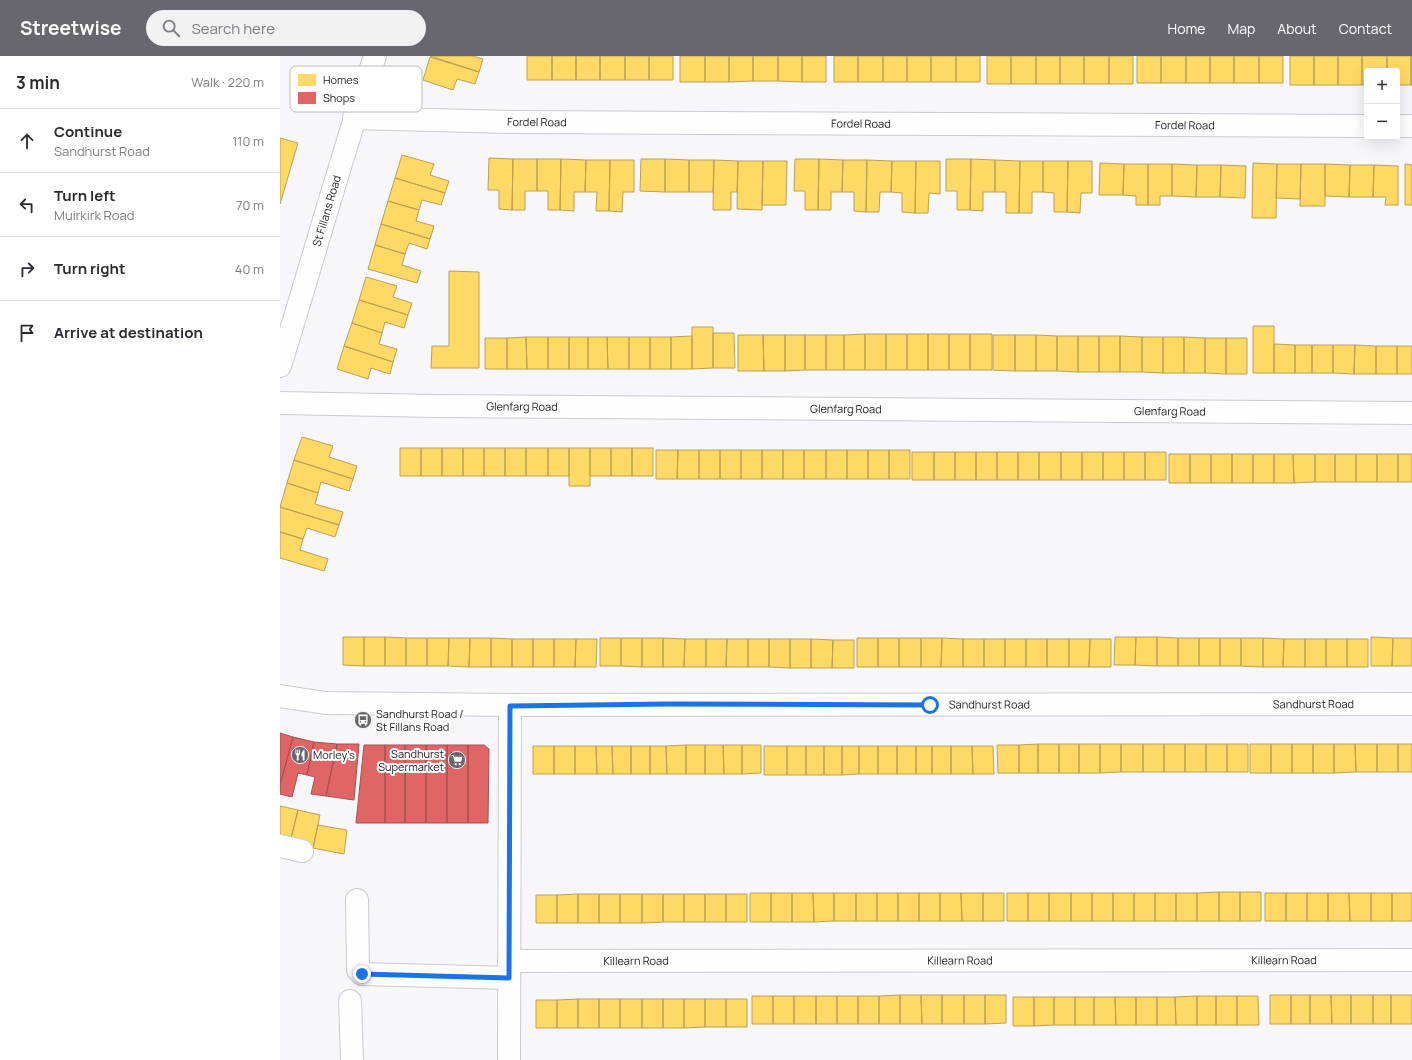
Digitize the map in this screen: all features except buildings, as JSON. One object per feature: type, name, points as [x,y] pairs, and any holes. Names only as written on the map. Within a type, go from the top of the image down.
[{"type":"street","name":"St Fillans Road","points":[[372,66],[375,56]]},
{"type":"street","name":"St Fillans Road","points":[[280,366],[322,230],[356,112]]},
{"type":"street","name":"Fordel Road","points":[[354,118],[512,122],[1364,126]]},
{"type":"street","points":[[1400,126],[1412,126]]},
{"type":"street","name":"Glenfarg Road","points":[[280,403],[436,406],[1412,413]]},
{"type":"street","name":"Sandhurst Road","points":[[280,696],[326,703],[510,706],[667,704],[1412,704]]},
{"type":"street","points":[[509,1060],[510,706]]},
{"type":"street","points":[[280,846],[302,851]]},
{"type":"street","name":"Killearn Road","points":[[357,900],[358,970],[362,974],[509,970],[1412,960]]},
{"type":"street","points":[[350,1001],[352,1060]]},
{"type":"place","name":"Sandhurst Road / St Fillans Road","points":[[363,720]]},
{"type":"place","name":"Morley's","points":[[300,755]]},
{"type":"place","name":"Sandhurst Supermarket","points":[[457,760]]},
{"type":"route","points":[[362,974],[509,978],[510,706],[667,704],[930,705]]}]
